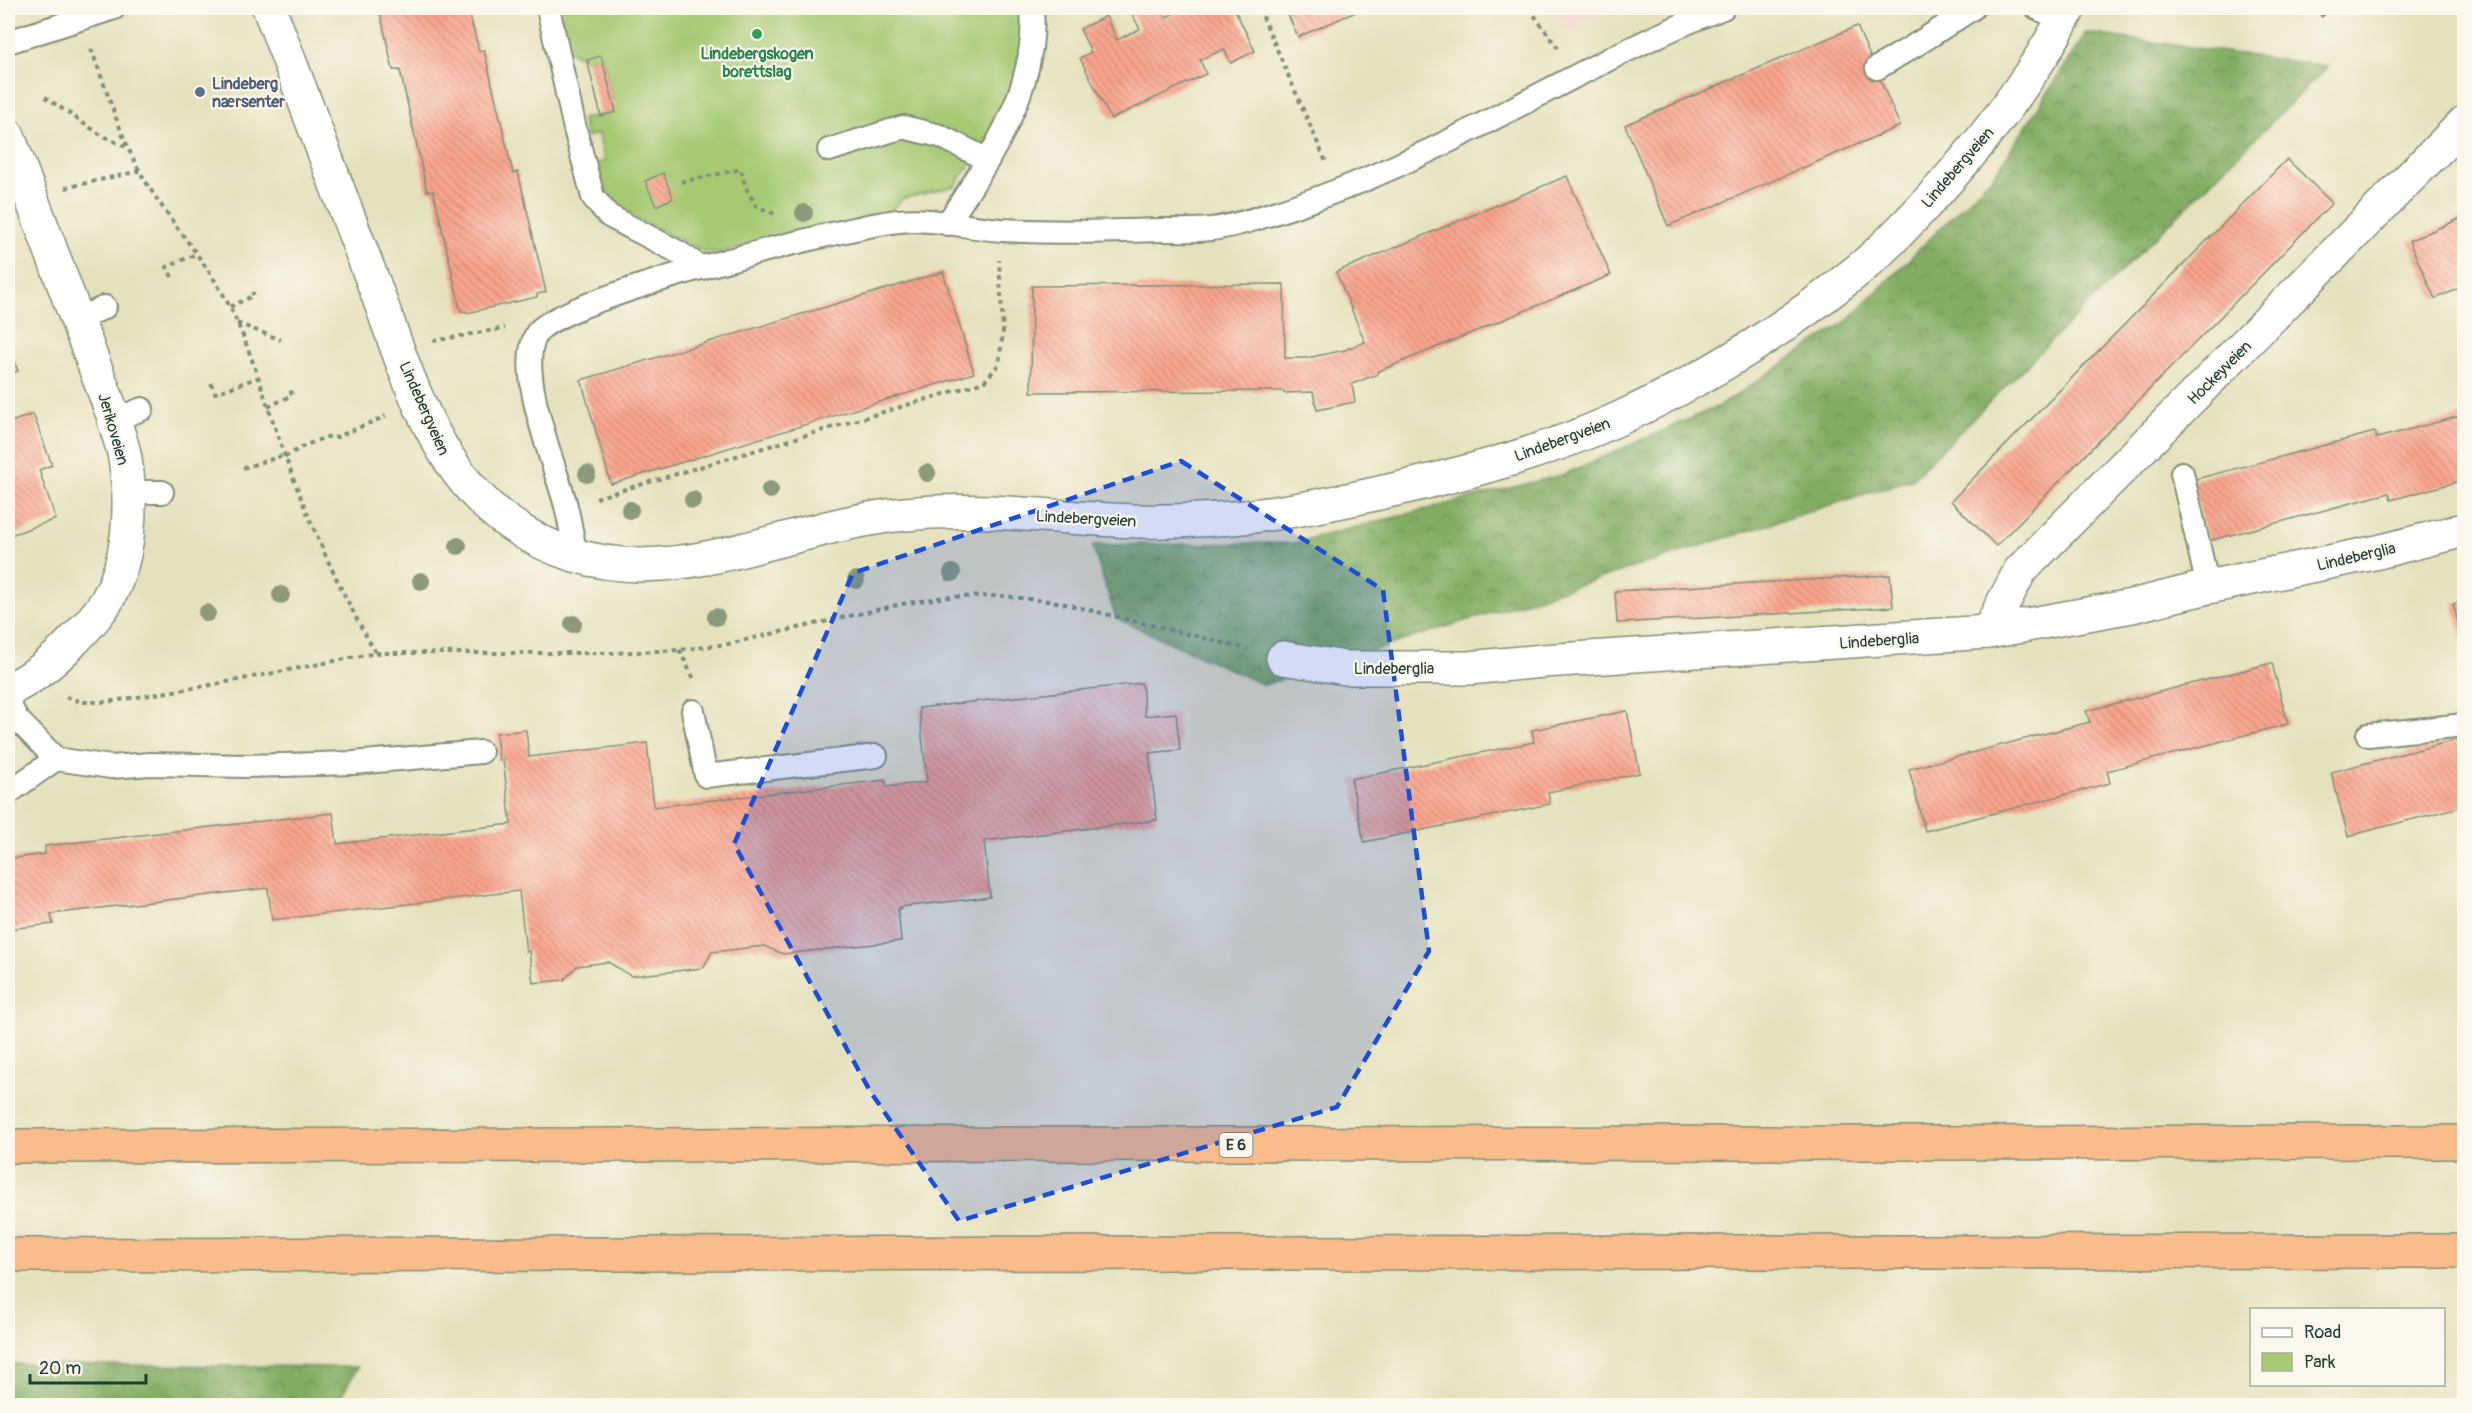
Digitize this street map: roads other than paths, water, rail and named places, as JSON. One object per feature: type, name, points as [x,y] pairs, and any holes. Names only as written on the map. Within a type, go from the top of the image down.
[{"type":"highway","name":"E 6","points":[[8,1146],[1905,1145],[2464,1142]]},
{"type":"highway","points":[[8,1255],[2464,1251]]},
{"type":"street","name":"Lindebergveien","points":[[269,8],[399,351],[420,404],[448,460],[472,490],[502,519],[531,538],[576,557],[649,566],[682,562],[792,539],[844,524],[889,515],[933,511],[1142,522],[1237,518],[1355,499],[1443,478],[1538,449],[1615,420],[1689,383],[1748,349],[1861,268],[1954,174],[1998,118],[2056,12]]},
{"type":"street","name":"Hockeyveien","points":[[1988,632],[2020,571],[2464,123]]},
{"type":"street","name":"Jerikoveien","points":[[8,136],[29,195],[91,313],[128,414],[125,458],[129,515],[125,552],[115,585],[105,604],[67,648],[23,683],[8,690]]},
{"type":"street","name":"Lindeberglia","points":[[1283,658],[1346,668],[1469,668],[1543,661],[1988,632],[2133,606],[2208,587],[2378,552],[2464,530]]},
{"type":"lane","points":[[8,42],[114,8]]},
{"type":"lane","points":[[548,8],[593,197],[609,216],[678,252],[702,268]]},
{"type":"lane","points":[[947,224],[1006,127],[1022,84],[1036,8]]},
{"type":"lane","points":[[576,557],[566,505],[539,422],[532,381],[532,347],[538,331],[558,316],[599,299],[702,268],[901,220],[997,230],[1093,233],[1214,229],[1300,204],[1366,180],[1452,140],[1628,50],[1723,8]]},
{"type":"lane","points":[[1877,68],[1973,8]]},
{"type":"lane","points":[[828,150],[903,127],[939,136],[988,160]]},
{"type":"lane","points":[[2182,473],[2208,587]]},
{"type":"lane","points":[[128,492],[162,492]]},
{"type":"lane","points":[[8,702],[17,719],[56,759],[111,767],[150,764],[247,766],[353,763],[481,752]]},
{"type":"lane","points":[[693,711],[706,776],[876,756]]},
{"type":"lane","points":[[2368,735],[2464,725]]},
{"type":"lane","points":[[8,793],[56,759]]},
{"type":"place","name":"Lindebergskogen borettslag","points":[[757,34]]},
{"type":"place","name":"Lindeberg nærsenter","points":[[200,92]]}]
